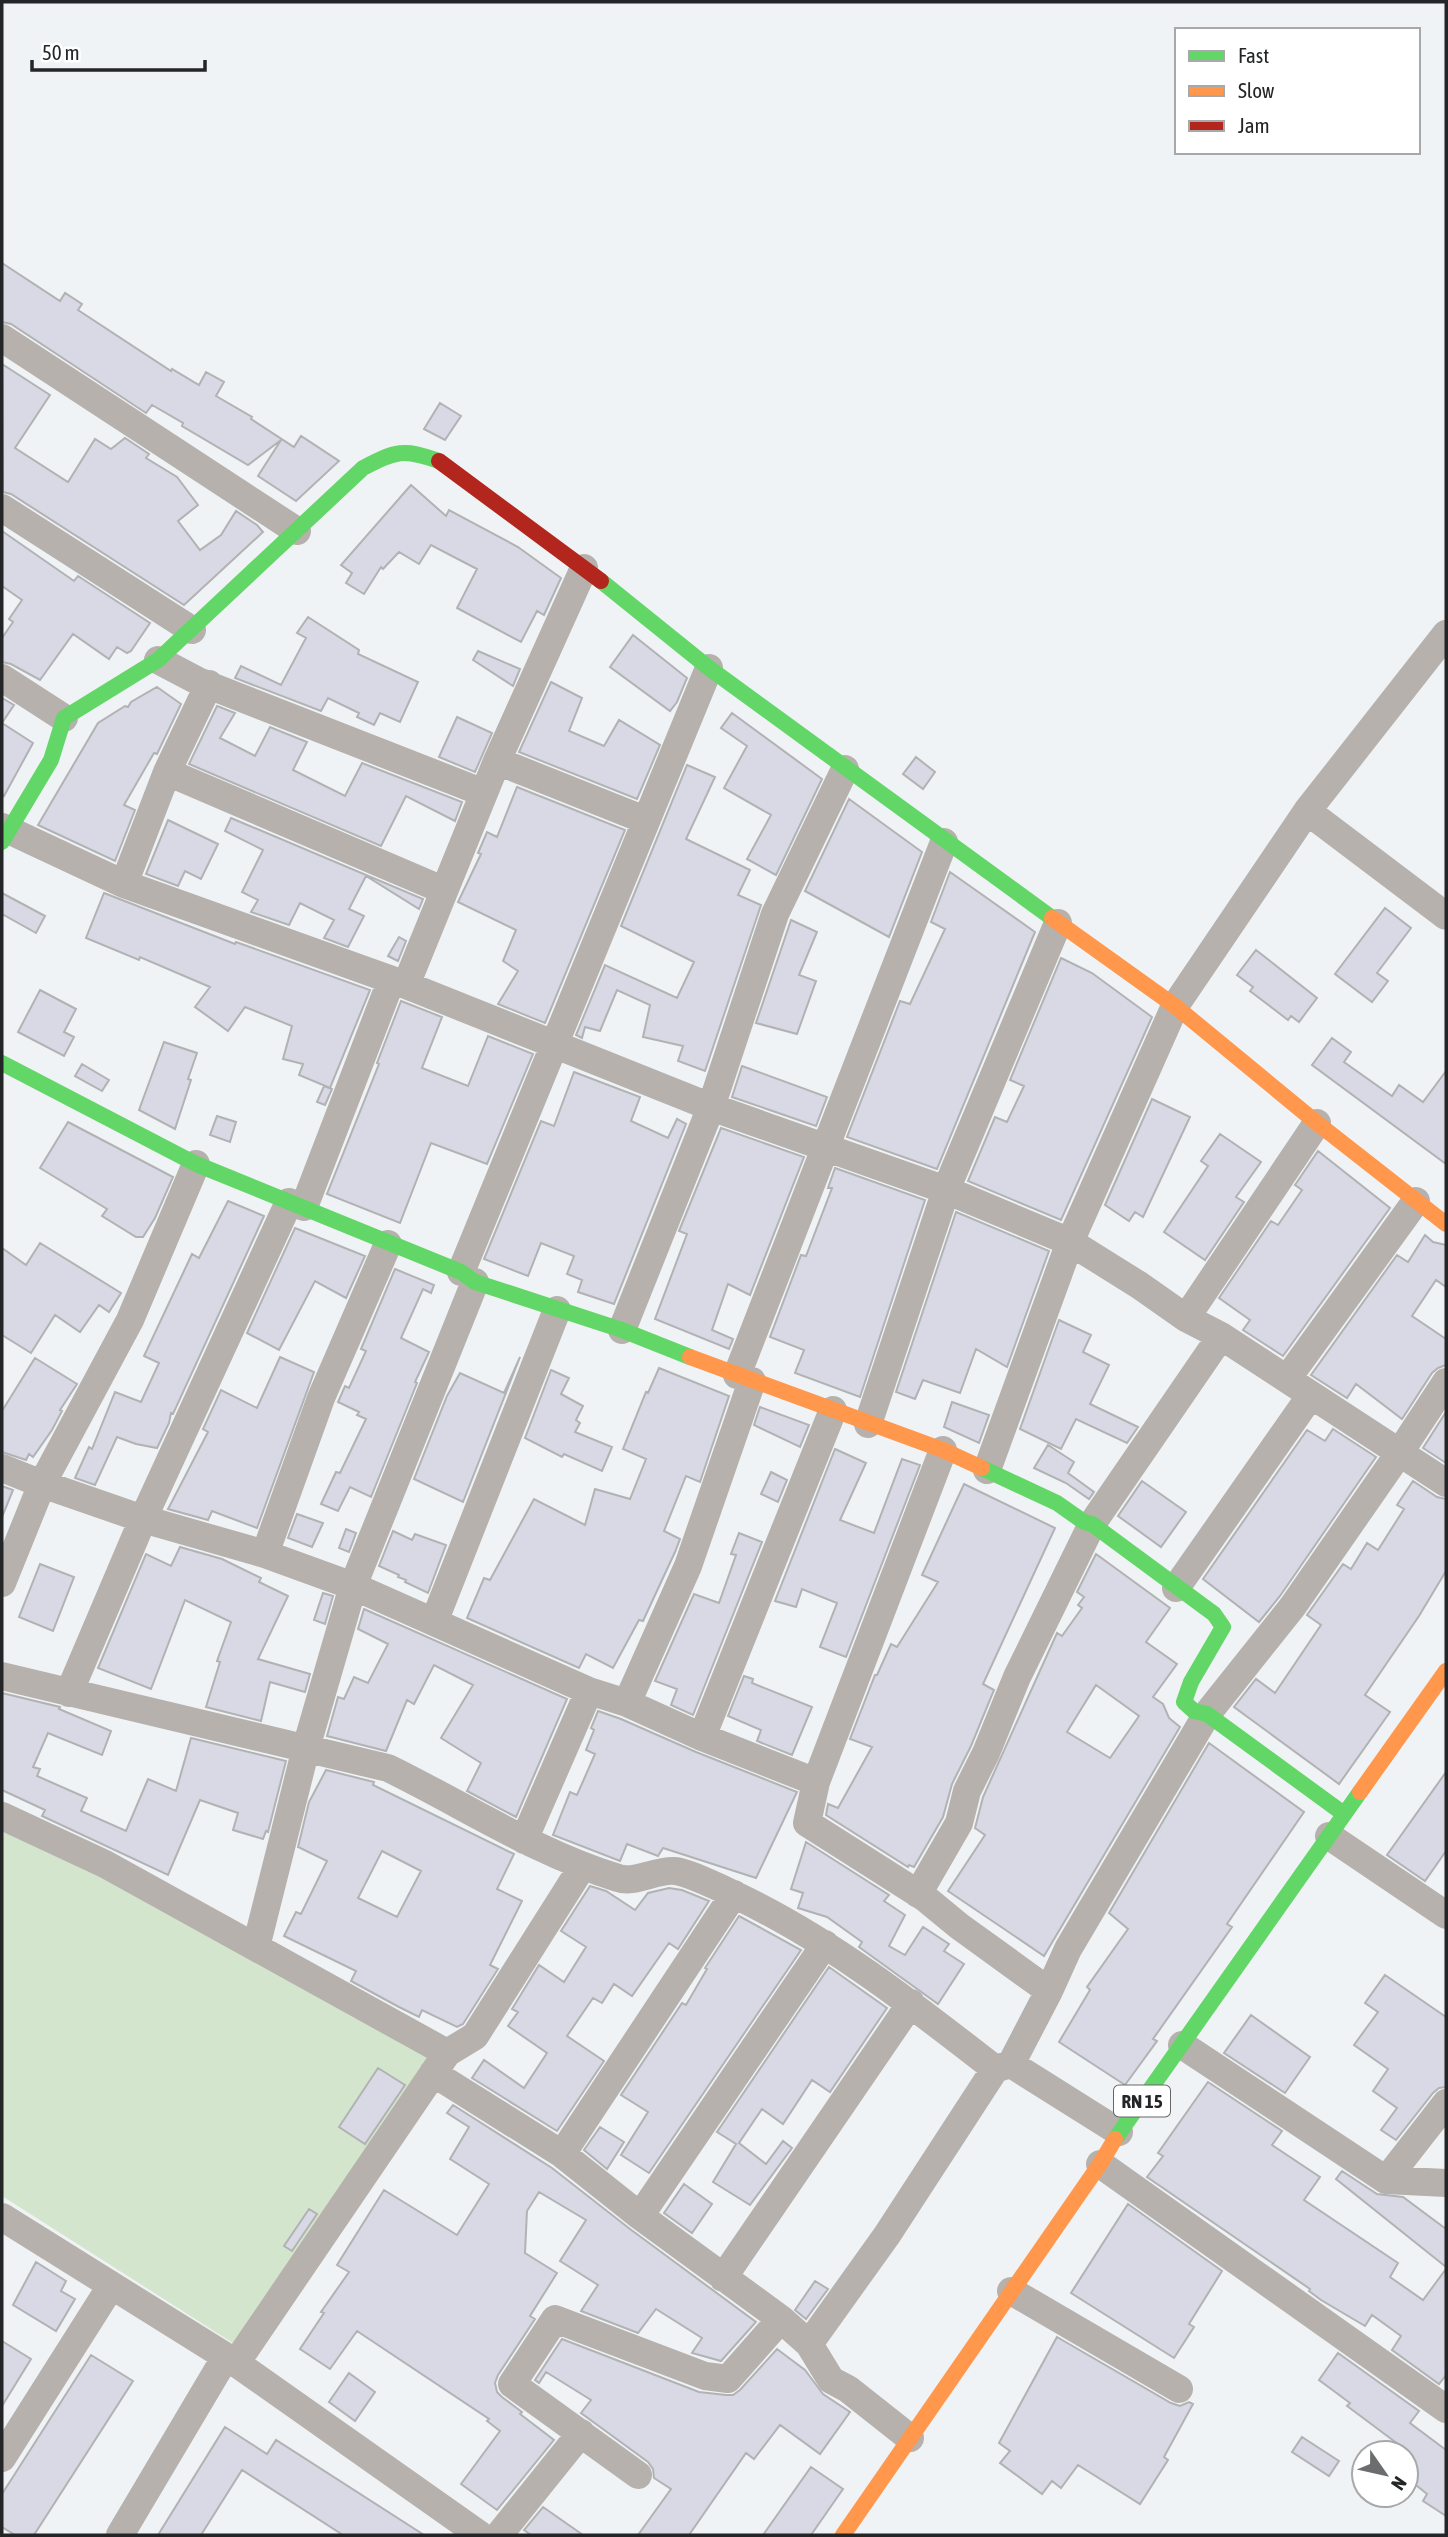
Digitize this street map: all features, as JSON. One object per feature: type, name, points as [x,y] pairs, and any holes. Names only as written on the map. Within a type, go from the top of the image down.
[{"type":"street","points":[[2,338],[297,531]]},
{"type":"street","points":[[1445,1220],[1416,1202],[1175,1006],[944,842],[709,668],[584,568],[438,461],[409,451],[388,455],[363,468],[158,660],[64,718],[51,760],[4,834],[124,884],[399,983],[711,1107],[946,1190],[1070,1242],[1186,1318],[1221,1336],[1446,1483]]},
{"type":"street","points":[[2,508],[192,630]]},
{"type":"street","points":[[69,1693],[143,1519],[296,1204],[443,890],[497,761],[584,568]]},
{"type":"street","points":[[987,1470],[1070,1242],[1175,1006],[1307,811],[1446,634]]},
{"type":"street","points":[[158,660],[198,681],[484,793]]},
{"type":"street","points":[[256,1947],[306,1748],[353,1586],[553,1044],[709,668]]},
{"type":"street","points":[[2,678],[64,718]]},
{"type":"street","points":[[124,884],[167,772],[209,684]]},
{"type":"street","points":[[497,761],[645,820]]},
{"type":"street","points":[[622,1330],[711,1107],[775,914],[845,768]]},
{"type":"street","points":[[167,772],[443,890]]},
{"type":"street","points":[[1307,811],[1446,916]]},
{"type":"street","points":[[627,1703],[688,1566],[744,1378],[827,1147],[944,842]]},
{"type":"street","points":[[868,1424],[946,1190],[1058,923]]},
{"type":"street","points":[[2,1063],[196,1164],[468,1277],[557,1310],[622,1330],[744,1378],[943,1450],[1057,1503],[1083,1522],[1091,1524],[1214,1614],[1223,1626],[1218,1642],[1187,1689],[1184,1702],[1194,1711],[1208,1714],[1336,1825],[1446,1914]]},
{"type":"street","points":[[1186,1318],[1317,1123]]},
{"type":"street","points":[[2,1583],[42,1484],[130,1320],[196,1164]]},
{"type":"street","points":[[1287,1379],[1416,1202]]},
{"type":"street","points":[[265,1554],[321,1398],[388,1244]]},
{"type":"street","points":[[434,1622],[557,1310]]},
{"type":"street","points":[[918,1894],[959,1824],[967,1791],[1017,1677],[1091,1524],[1221,1336]]},
{"type":"street","points":[[809,2344],[1003,2066],[1208,1714],[1293,1606],[1401,1452],[1446,1382]]},
{"type":"street","points":[[1176,1588],[1311,1395]]},
{"type":"street","points":[[702,1737],[833,1410]]},
{"type":"street","points":[[943,1450],[816,1782],[807,1823],[918,1894],[1049,1990]]},
{"type":"street","points":[[2,1468],[143,1519],[265,1554],[353,1586],[589,1691],[627,1703],[702,1737],[816,1782]]},
{"type":"street","name":"RN 15","points":[[843,2535],[1100,2164],[1119,2132],[1446,1671]]},
{"type":"street","points":[[2,1676],[388,1768],[524,1840],[582,1867],[621,1880],[676,1871],[734,1894],[825,1944],[1003,2066],[1119,2132]]},
{"type":"street","points":[[524,1840],[589,1691]]},
{"type":"street","points":[[2,1816],[106,1864],[256,1947],[440,2063],[640,2216],[781,2319],[809,2344],[831,2380],[848,2389],[910,2438]]},
{"type":"street","points":[[120,2535],[231,2361],[440,2063],[475,2036],[582,1867]]},
{"type":"street","points":[[562,2154],[734,1894]]},
{"type":"street","points":[[640,2216],[825,1944]]},
{"type":"street","points":[[723,2278],[911,2003]]},
{"type":"street","points":[[1182,2045],[1385,2180],[1446,2183]]},
{"type":"street","points":[[1385,2180],[1446,2103]]},
{"type":"street","points":[[1100,2164],[1446,2409]]},
{"type":"street","points":[[2,2217],[231,2361],[480,2535]]},
{"type":"street","points":[[2,2458],[111,2286]]},
{"type":"street","points":[[1011,2291],[1179,2389]]},
{"type":"street","points":[[638,2475],[512,2384],[555,2319],[705,2376],[728,2379],[781,2319]]},
{"type":"street","points":[[499,2535],[581,2433]]},
{"type":"green space","points":[[2,1824],[434,2053],[236,2345],[2,2196]]},
{"type":"building","points":[[2,263],[60,301],[65,293],[82,304],[78,310],[171,371],[172,369],[199,385],[206,372],[224,382],[216,396],[252,417],[251,419],[294,447],[301,436],[339,461],[296,501],[258,476],[281,440],[248,465],[152,405],[146,413],[11,324],[2,322]]},
{"type":"building","points":[[2,364],[50,395],[15,448],[68,482],[95,439],[111,449],[125,438],[149,454],[146,458],[177,477],[198,505],[178,521],[200,550],[221,535],[236,511],[263,532],[184,605],[11,494],[3,492]]},
{"type":"building","points":[[440,403],[461,416],[445,440],[424,429]]},
{"type":"building","points":[[411,485],[446,516],[449,510],[518,547],[561,578],[544,615],[537,611],[521,642],[457,608],[477,569],[431,545],[419,564],[399,552],[383,569],[381,567],[364,594],[346,583],[352,573],[341,565]]},
{"type":"building","points":[[2,531],[74,581],[78,576],[150,623],[131,651],[127,653],[117,647],[109,659],[73,634],[40,680],[2,662],[2,638],[13,622],[9,619],[22,600],[2,586]]},
{"type":"building","points":[[308,617],[359,650],[358,654],[418,682],[400,722],[380,713],[374,725],[357,717],[359,713],[328,698],[321,711],[235,678],[241,666],[281,685],[306,638],[297,633]]},
{"type":"building","points":[[633,635],[687,678],[677,702],[670,711],[610,667]]},
{"type":"building","points":[[478,651],[520,669],[513,686],[473,660]]},
{"type":"building","points":[[551,682],[582,698],[569,731],[604,746],[619,720],[660,745],[637,799],[519,752]]},
{"type":"building","points":[[157,687],[181,704],[157,754],[154,753],[124,805],[135,810],[115,861],[38,825],[98,723]]},
{"type":"building","points":[[2,698],[14,705],[2,723]]},
{"type":"building","points":[[217,706],[235,713],[220,738],[255,756],[270,727],[307,742],[293,770],[345,796],[362,763],[462,802],[455,821],[406,796],[381,846],[189,764]]},
{"type":"building","points":[[732,713],[822,779],[776,875],[747,859],[771,815],[724,788],[747,746],[721,728]]},
{"type":"building","points":[[457,717],[492,733],[475,772],[439,757]]},
{"type":"building","points":[[2,723],[33,743],[4,796],[2,794]]},
{"type":"building","points":[[916,757],[935,772],[923,789],[903,774]]},
{"type":"building","points":[[687,765],[715,777],[686,839],[750,870],[738,895],[761,905],[705,1071],[678,1061],[683,1046],[643,1037],[650,1005],[617,990],[600,1031],[585,1027],[582,1038],[576,1035],[605,965],[677,998],[694,962],[621,926]]},
{"type":"building","points":[[517,787],[625,830],[545,1023],[498,1004],[518,971],[503,961],[516,930],[458,902],[481,854],[478,853],[487,832],[497,837]]},
{"type":"building","points":[[849,799],[922,852],[889,937],[805,891]]},
{"type":"building","points":[[231,818],[423,899],[419,909],[366,876],[349,909],[364,916],[348,947],[324,938],[334,920],[300,903],[289,925],[251,912],[258,900],[242,892],[263,850],[225,831]]},
{"type":"building","points":[[168,820],[218,844],[201,879],[185,871],[178,886],[146,874]]},
{"type":"building","points":[[950,872],[1035,932],[937,1169],[847,1137],[900,1001],[910,1004],[945,929],[931,922]]},
{"type":"building","points":[[2,893],[45,916],[36,933],[2,914]]},
{"type":"building","points":[[104,893],[235,944],[236,942],[370,990],[330,1088],[299,1075],[303,1064],[283,1059],[292,1026],[245,1007],[228,1031],[195,1007],[210,987],[140,957],[139,960],[86,938]]},
{"type":"building","points":[[1385,908],[1411,928],[1377,973],[1388,981],[1372,1002],[1335,974]]},
{"type":"building","points":[[791,920],[817,932],[799,975],[816,981],[797,1034],[756,1023]]},
{"type":"building","points":[[399,937],[406,941],[398,961],[388,956]]},
{"type":"building","points":[[1256,950],[1317,998],[1299,1022],[1291,1016],[1288,1020],[1250,991],[1253,987],[1237,975]]},
{"type":"building","points":[[1061,958],[1092,973],[1152,1017],[1061,1220],[968,1181],[995,1117],[1007,1122],[1024,1086],[1010,1080]]},
{"type":"building","points":[[40,990],[76,1009],[64,1032],[74,1037],[64,1056],[18,1032]]},
{"type":"building","points":[[401,1001],[442,1017],[422,1068],[468,1086],[488,1036],[533,1054],[487,1164],[431,1143],[400,1223],[327,1194]]},
{"type":"building","points":[[1332,1038],[1351,1052],[1344,1062],[1392,1096],[1399,1085],[1423,1102],[1446,1071],[1446,1164],[1312,1065]]},
{"type":"building","points":[[164,1042],[197,1053],[175,1129],[139,1110]]},
{"type":"building","points":[[82,1064],[109,1080],[102,1091],[75,1076]]},
{"type":"building","points":[[742,1066],[827,1097],[816,1126],[732,1097]]},
{"type":"building","points":[[574,1072],[640,1097],[631,1121],[668,1138],[677,1119],[686,1124],[614,1304],[578,1292],[582,1280],[567,1274],[574,1256],[541,1243],[528,1276],[484,1259],[541,1121],[554,1126]]},
{"type":"building","points":[[324,1086],[332,1089],[325,1105],[317,1102]]},
{"type":"building","points":[[1152,1099],[1190,1117],[1143,1217],[1135,1212],[1129,1221],[1105,1205]]},
{"type":"building","points":[[217,1116],[236,1122],[230,1142],[210,1135]]},
{"type":"building","points":[[68,1122],[173,1177],[155,1218],[143,1237],[136,1237],[102,1216],[107,1209],[40,1168]]},
{"type":"building","points":[[721,1128],[804,1157],[750,1295],[728,1284],[712,1330],[733,1339],[729,1349],[655,1319],[687,1234],[679,1231]]},
{"type":"building","points":[[1220,1134],[1261,1162],[1236,1197],[1244,1202],[1205,1260],[1164,1232],[1208,1166],[1201,1161]]},
{"type":"building","points":[[1318,1151],[1390,1208],[1283,1356],[1243,1330],[1250,1320],[1219,1298],[1271,1221],[1278,1225],[1302,1190],[1295,1185]]},
{"type":"building","points":[[835,1168],[925,1200],[860,1397],[795,1373],[804,1350],[770,1337],[801,1255],[806,1256],[832,1188],[828,1188]]},
{"type":"building","points":[[228,1201],[264,1216],[157,1448],[117,1437],[95,1485],[75,1478],[89,1447],[92,1449],[115,1392],[141,1402],[159,1363],[144,1356],[192,1254],[199,1258]]},
{"type":"building","points":[[956,1212],[1049,1251],[1007,1367],[976,1349],[960,1393],[923,1380],[915,1399],[896,1392]]},
{"type":"building","points":[[295,1228],[365,1256],[346,1298],[315,1281],[279,1350],[247,1333]]},
{"type":"building","points":[[1425,1235],[1433,1242],[1446,1245],[1446,1287],[1436,1280],[1412,1316],[1446,1339],[1446,1365],[1432,1373],[1402,1419],[1356,1384],[1347,1398],[1311,1375],[1397,1255],[1408,1262]]},
{"type":"building","points":[[40,1243],[121,1293],[109,1312],[99,1305],[80,1332],[55,1315],[31,1353],[2,1335],[2,1248],[26,1265]]},
{"type":"building","points":[[395,1269],[434,1285],[431,1293],[423,1289],[401,1338],[429,1352],[371,1497],[350,1487],[338,1511],[321,1504],[336,1472],[340,1473],[366,1419],[357,1415],[359,1412],[338,1402],[345,1386],[349,1388],[366,1351],[361,1349]]},
{"type":"building","points":[[1059,1320],[1091,1335],[1083,1352],[1109,1365],[1090,1404],[1138,1427],[1127,1443],[1076,1419],[1061,1449],[1020,1429]]},
{"type":"building","points":[[280,1357],[314,1372],[257,1528],[212,1511],[208,1520],[168,1509],[208,1432],[203,1429],[221,1390],[257,1408]]},
{"type":"building","points":[[520,1357],[463,1502],[414,1479],[447,1396],[460,1373],[504,1393]]},
{"type":"building","points":[[35,1358],[77,1384],[60,1410],[62,1411],[52,1430],[33,1457],[29,1454],[26,1460],[2,1452],[2,1411]]},
{"type":"building","points":[[659,1368],[729,1396],[700,1482],[686,1476],[664,1531],[680,1539],[675,1552],[643,1621],[639,1620],[613,1668],[586,1654],[579,1668],[467,1618],[484,1578],[490,1580],[534,1499],[585,1525],[595,1489],[630,1499],[646,1459],[623,1449],[646,1392],[648,1393]]},
{"type":"building","points":[[551,1370],[569,1378],[561,1394],[583,1406],[576,1420],[580,1423],[575,1432],[612,1447],[602,1471],[564,1454],[562,1457],[525,1438]]},
{"type":"building","points":[[952,1402],[989,1415],[979,1443],[944,1427]]},
{"type":"building","points":[[760,1407],[809,1425],[800,1447],[754,1425]]},
{"type":"building","points":[[1446,1412],[1446,1463],[1423,1448]]},
{"type":"building","points":[[1333,1429],[1376,1457],[1259,1622],[1203,1579],[1307,1430],[1325,1441]]},
{"type":"building","points":[[1048,1445],[1074,1462],[1068,1473],[1094,1492],[1089,1499],[1066,1483],[1034,1468]]},
{"type":"building","points":[[835,1449],[866,1463],[840,1520],[874,1533],[902,1459],[920,1465],[846,1657],[820,1647],[837,1603],[802,1589],[796,1607],[775,1601]]},
{"type":"building","points":[[771,1472],[787,1480],[778,1502],[761,1494]]},
{"type":"building","points":[[1142,1481],[1186,1512],[1161,1547],[1118,1516]]},
{"type":"building","points":[[1413,1481],[1437,1497],[1446,1499],[1446,1571],[1365,1695],[1390,1712],[1339,1784],[1234,1707],[1256,1679],[1275,1693],[1321,1625],[1307,1615],[1343,1564],[1351,1569],[1367,1543],[1378,1550],[1404,1509],[1397,1505]]},
{"type":"building","points":[[964,1484],[1055,1528],[983,1684],[994,1690],[952,1784],[943,1817],[914,1867],[908,1867],[826,1815],[828,1804],[838,1808],[872,1747],[850,1739],[875,1675],[891,1644],[897,1647],[938,1582],[922,1575]]},
{"type":"building","points":[[2,1486],[13,1490],[2,1517]]},
{"type":"building","points":[[297,1514],[323,1523],[312,1547],[288,1538]]},
{"type":"building","points":[[346,1529],[356,1533],[349,1552],[339,1548]]},
{"type":"building","points":[[393,1531],[412,1540],[415,1534],[446,1545],[428,1593],[379,1566]]},
{"type":"building","points":[[739,1533],[762,1542],[693,1715],[671,1705],[677,1689],[655,1681],[694,1594],[719,1603],[736,1555],[731,1554]]},
{"type":"building","points":[[180,1547],[222,1559],[261,1578],[259,1582],[288,1596],[258,1659],[310,1674],[305,1692],[270,1682],[261,1721],[206,1707],[220,1662],[217,1661],[231,1622],[185,1600],[151,1689],[98,1668],[146,1554],[171,1566]]},
{"type":"building","points":[[1096,1554],[1170,1608],[1146,1642],[1177,1664],[1153,1697],[1163,1704],[1169,1718],[1180,1727],[1044,1956],[948,1891],[985,1835],[975,1828],[983,1797],[1057,1633],[1062,1636],[1082,1608],[1078,1605],[1084,1597],[1077,1592]],"holes":[[[1096,1685],[1139,1716],[1110,1758],[1067,1732]]]},
{"type":"building","points":[[40,1564],[74,1577],[53,1631],[19,1617]]},
{"type":"building","points":[[323,1593],[333,1596],[325,1624],[314,1620]]},
{"type":"building","points":[[364,1609],[567,1699],[516,1817],[467,1791],[481,1763],[441,1738],[473,1685],[434,1665],[414,1704],[407,1700],[386,1751],[327,1736],[338,1697],[344,1699],[354,1677],[368,1683],[388,1644],[358,1629]]},
{"type":"building","points":[[744,1676],[753,1679],[752,1683],[812,1707],[792,1755],[757,1741],[761,1730],[728,1716]]},
{"type":"building","points":[[2,1693],[60,1707],[59,1709],[111,1731],[102,1755],[48,1733],[33,1767],[40,1769],[37,1776],[87,1798],[81,1811],[126,1831],[148,1779],[176,1791],[191,1738],[286,1761],[268,1832],[266,1831],[263,1839],[233,1830],[238,1813],[200,1800],[168,1875],[42,1816],[45,1810],[2,1790]]},
{"type":"building","points":[[598,1711],[797,1792],[756,1878],[663,1848],[658,1856],[627,1844],[620,1861],[553,1835],[570,1792],[577,1795],[595,1754],[586,1750]]},
{"type":"building","points":[[1209,1743],[1304,1812],[1227,1924],[1232,1927],[1153,2039],[1157,2041],[1125,2085],[1059,2042],[1090,1990],[1087,1987],[1128,1929],[1109,1913]]},
{"type":"building","points":[[326,1770],[374,1782],[373,1785],[514,1854],[497,1889],[522,1901],[490,1965],[498,1969],[463,2024],[457,2027],[422,2010],[419,2017],[351,1981],[356,1971],[284,1936],[296,1912],[301,1914],[327,1861],[298,1847],[309,1802]],"holes":[[[382,1851],[421,1871],[397,1917],[358,1898]]]},
{"type":"building","points":[[1446,1772],[1446,1851],[1425,1881],[1387,1855]]},
{"type":"building","points":[[806,1842],[889,1895],[884,1901],[905,1915],[889,1946],[905,1955],[923,1927],[949,1944],[944,1951],[964,1964],[938,2004],[859,1947],[862,1942],[827,1917],[798,1908],[803,1893],[791,1889]]},
{"type":"building","points":[[590,1886],[606,1891],[635,1910],[648,1893],[669,1888],[682,1890],[709,1901],[678,1949],[669,1943],[632,1996],[614,1984],[602,2003],[593,1998],[567,2036],[604,2061],[557,2131],[472,2078],[484,2060],[524,2088],[547,2053],[508,2026],[518,2012],[512,2009],[539,1965],[564,1982],[586,1947],[561,1931]]},
{"type":"building","points":[[739,1916],[801,1950],[649,2173],[621,2155],[648,2112],[621,2095],[682,2003],[686,2005],[707,1969],[705,1968]]},
{"type":"building","points":[[829,1967],[887,2008],[830,2092],[812,2080],[783,2124],[762,2109],[739,2143],[766,2164],[783,2141],[792,2148],[750,2205],[713,2182],[736,2144],[717,2132]]},
{"type":"building","points":[[1385,1975],[1446,2017],[1446,2087],[1433,2093],[1396,2140],[1381,2130],[1397,2108],[1373,2091],[1388,2069],[1354,2045],[1378,2012],[1365,2003]]},
{"type":"building","points":[[1251,2015],[1310,2057],[1285,2093],[1224,2053]]},
{"type":"building","points":[[378,2068],[405,2085],[365,2144],[339,2127]]},
{"type":"building","points":[[1208,2082],[1282,2131],[1272,2145],[1320,2177],[1304,2200],[1398,2263],[1390,2277],[1423,2300],[1446,2269],[1446,2375],[1439,2384],[1392,2350],[1401,2336],[1372,2315],[1365,2326],[1321,2300],[1309,2291],[1310,2289],[1147,2177],[1163,2156],[1158,2153]]},
{"type":"building","points":[[453,2105],[552,2168],[756,2322],[721,2361],[692,2353],[702,2338],[656,2309],[638,2333],[581,2311],[598,2285],[560,2261],[586,2220],[539,2192],[527,2211],[525,2253],[557,2273],[530,2316],[535,2319],[495,2383],[497,2392],[502,2397],[554,2440],[497,2510],[461,2484],[500,2431],[487,2421],[489,2419],[357,2331],[330,2369],[300,2349],[324,2313],[321,2312],[349,2272],[337,2265],[384,2190],[457,2235],[489,2184],[450,2159],[469,2127],[447,2113]]},
{"type":"building","points":[[600,2127],[624,2142],[607,2169],[584,2150]]},
{"type":"building","points":[[1342,2171],[1377,2194],[1403,2197],[1446,2229],[1446,2267],[1336,2179]]},
{"type":"building","points":[[684,2184],[712,2204],[692,2233],[664,2213]]},
{"type":"building","points":[[1128,2204],[1222,2271],[1189,2324],[1194,2327],[1174,2358],[1071,2293]]},
{"type":"building","points":[[309,2209],[317,2214],[292,2251],[284,2246]]},
{"type":"building","points":[[36,2262],[66,2281],[61,2291],[75,2299],[56,2331],[13,2305]]},
{"type":"building","points":[[815,2281],[828,2289],[806,2319],[795,2310]]},
{"type":"building","points":[[1057,2337],[1171,2403],[1180,2406],[1189,2402],[1193,2404],[1164,2457],[1168,2460],[1140,2504],[1078,2465],[1061,2488],[1052,2481],[1042,2494],[1000,2463],[1010,2451],[999,2443]]},
{"type":"building","points":[[562,2339],[699,2392],[726,2395],[733,2395],[740,2390],[777,2349],[805,2370],[823,2394],[850,2412],[820,2454],[780,2425],[754,2459],[746,2453],[689,2535],[638,2535],[671,2489],[654,2478],[653,2469],[648,2462],[581,2413],[591,2400],[546,2372],[539,2383],[535,2380]]},
{"type":"building","points":[[2,2341],[31,2359],[2,2406]]},
{"type":"building","points":[[1338,2353],[1419,2411],[1410,2423],[1446,2450],[1446,2516],[1423,2501],[1427,2494],[1420,2488],[1420,2439],[1391,2439],[1347,2406],[1350,2403],[1319,2380]]},
{"type":"building","points":[[91,2355],[133,2381],[34,2535],[15,2535],[2,2527],[2,2494]]},
{"type":"building","points":[[349,2373],[375,2392],[355,2421],[329,2402]]},
{"type":"building","points":[[225,2427],[267,2454],[276,2440],[424,2535],[343,2535],[242,2470],[201,2535],[158,2535]]},
{"type":"building","points":[[1302,2437],[1339,2461],[1329,2476],[1292,2452]]},
{"type":"building","points":[[811,2467],[843,2489],[811,2535],[763,2535]]},
{"type":"building","points":[[543,2507],[583,2535],[531,2535],[524,2530]]},
{"type":"traffic: fast","points":[[2,842],[51,760],[64,718],[158,660],[363,468],[400,453],[417,454],[439,461]]},
{"type":"traffic: fast","points":[[601,581],[709,668],[1052,918]]},
{"type":"traffic: fast","points":[[2,1063],[196,1164],[461,1272],[475,1282],[622,1330],[690,1357]]},
{"type":"traffic: fast","points":[[982,1468],[1057,1503],[1084,1522],[1092,1524],[1214,1614],[1223,1627],[1191,1682],[1184,1702],[1194,1711],[1207,1714],[1344,1814]]},
{"type":"traffic: fast","points":[[1115,2139],[1360,1792]]},
{"type":"traffic: slow","points":[[1052,918],[1175,1006],[1317,1123],[1446,1224]]},
{"type":"traffic: slow","points":[[690,1357],[943,1450],[982,1468]]},
{"type":"traffic: slow","points":[[1360,1792],[1446,1671]]},
{"type":"traffic: slow","points":[[843,2535],[1115,2139]]},
{"type":"traffic: jam","points":[[439,461],[601,581]]}]
